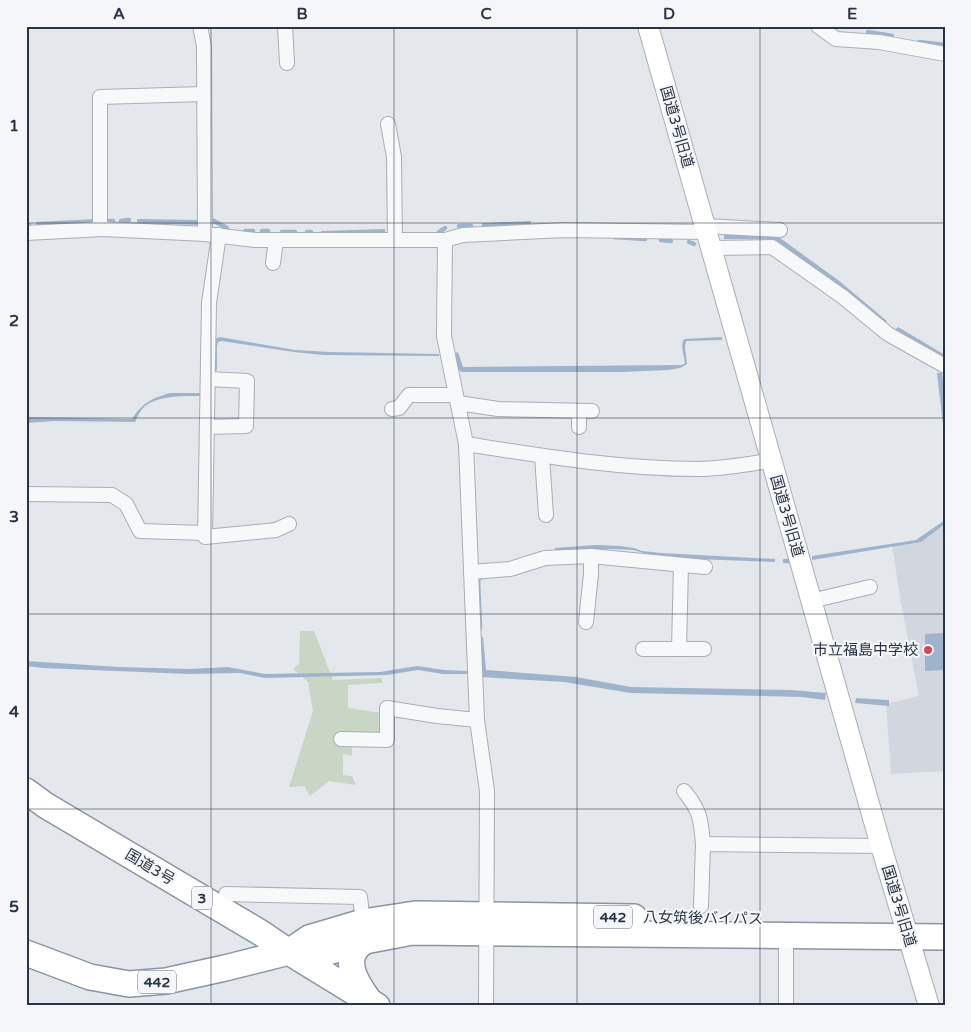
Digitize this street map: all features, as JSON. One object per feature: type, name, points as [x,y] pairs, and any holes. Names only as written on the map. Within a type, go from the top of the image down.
[{"type":"highway","name":"国道3号","points":[[26,791],[46,805],[241,921],[373,1003]]},
{"type":"highway","name":"八女筑後バイパス","points":[[485,924],[786,936],[906,929],[945,920]]},
{"type":"highway","points":[[225,968],[238,953],[241,944],[241,921]]},
{"type":"highway","name":"八女筑後バイパス","points":[[26,954],[90,978],[129,984],[166,981],[289,952],[328,952],[364,932],[412,932],[485,924],[906,929],[945,937]]},
{"type":"highway","points":[[364,932],[351,962],[352,971],[355,982],[373,1003]]},
{"type":"street","points":[[200,26],[204,46],[205,234]]},
{"type":"street","points":[[286,26],[287,63]]},
{"type":"street","name":"国道3号旧道","points":[[648,26],[881,846],[929,1006]]},
{"type":"street","points":[[818,26],[836,39],[879,42],[945,54]]},
{"type":"street","points":[[100,230],[100,97],[204,94]]},
{"type":"street","points":[[388,124],[394,157],[395,240]]},
{"type":"street","points":[[26,234],[100,230],[205,234],[255,240],[445,240],[462,235],[564,230],[708,235],[780,230]]},
{"type":"street","points":[[220,235],[209,303],[205,537],[276,530],[289,524]]},
{"type":"street","points":[[708,235],[772,247],[843,297],[888,334],[945,366]]},
{"type":"street","points":[[272,263],[276,240]]},
{"type":"street","points":[[445,240],[444,336],[466,444],[478,725],[487,791],[486,1006]]},
{"type":"street","points":[[208,379],[247,381],[246,426],[208,427]]},
{"type":"street","points":[[392,409],[398,408],[409,395],[457,399],[498,409],[586,411],[579,428]]},
{"type":"street","points":[[466,444],[542,456],[634,467],[700,470],[763,462]]},
{"type":"street","points":[[542,456],[546,515]]},
{"type":"street","points":[[26,494],[112,496],[126,504],[140,532],[205,533]]},
{"type":"street","points":[[471,572],[510,569],[545,558],[591,556],[705,567]]},
{"type":"street","points":[[586,622],[591,556]]},
{"type":"street","points":[[679,649],[681,565]]},
{"type":"street","points":[[811,601],[870,587]]},
{"type":"street","points":[[643,649],[704,649]]},
{"type":"street","points":[[341,739],[387,740],[388,708],[478,725]]},
{"type":"street","points":[[434,725],[478,725]]},
{"type":"street","points":[[684,790],[696,805],[701,824],[703,844],[701,906]]},
{"type":"street","points":[[703,844],[881,846]]},
{"type":"street","points":[[226,894],[360,896],[364,932]]},
{"type":"street","points":[[786,936],[786,1006]]},
{"type":"shaded area","name":"市立福島中学校","points":[[945,525],[945,771],[891,774],[886,704],[919,696],[892,545],[917,542]]},
{"type":"green space","points":[[300,631],[314,631],[333,680],[382,678],[382,683],[348,685],[348,708],[382,713],[385,744],[352,747],[352,756],[343,754],[343,775],[352,776],[356,785],[329,781],[310,796],[304,786],[289,787],[313,711],[308,682],[293,669],[299,664]]},
{"type":"water","points":[[96,219],[96,224],[37,226],[36,222]]},
{"type":"water","points":[[137,219],[200,220],[200,225],[137,223]]},
{"type":"water","points":[[531,221],[530,225],[482,228],[482,223]]},
{"type":"water","points":[[385,229],[385,233],[322,234],[321,231]]},
{"type":"water","points":[[724,235],[773,236],[780,238],[838,280],[887,321],[884,324],[773,239],[724,239]]},
{"type":"water","points":[[898,327],[945,355],[945,360],[895,330]]},
{"type":"water","points":[[220,337],[295,350],[439,354],[439,356],[323,355],[222,341],[218,342],[217,346],[217,370],[213,371],[214,339]]},
{"type":"water","points":[[722,337],[722,340],[686,341],[687,364],[680,368],[668,370],[622,372],[461,372],[457,368],[453,354],[458,352],[463,367],[682,365],[685,363],[682,348],[684,339]]},
{"type":"water","points":[[937,373],[942,373],[945,398],[945,442]]},
{"type":"water","points":[[170,393],[201,393],[201,396],[170,397],[155,401],[143,408],[135,422],[55,421],[26,423],[26,417],[132,419],[148,402]]},
{"type":"water","points":[[945,520],[945,524],[921,542],[812,560],[812,556],[916,540]]},
{"type":"water","points":[[596,545],[620,546],[661,553],[775,559],[775,562],[694,559],[613,549],[555,552],[555,548]]},
{"type":"water","points":[[945,633],[945,670],[925,671],[925,634]]},
{"type":"water","points":[[477,637],[483,637],[486,670],[576,677],[631,687],[791,690],[826,693],[825,700],[802,697],[631,693],[564,682],[480,677]]},
{"type":"water","points":[[26,661],[119,667],[190,669],[228,667],[265,674],[380,672],[417,666],[469,671],[469,674],[443,674],[418,670],[387,675],[265,678],[240,673],[189,674],[43,668],[26,666]]},
{"type":"water","points":[[856,698],[889,700],[889,706],[855,703]]},
{"type":"waterway","points":[[868,32],[892,36]]},
{"type":"waterway","points":[[919,42],[945,45]]},
{"type":"waterway","points":[[121,221],[129,220]]},
{"type":"waterway","points":[[212,220],[227,228]]},
{"type":"waterway","points":[[107,221],[113,221]]},
{"type":"waterway","points":[[459,226],[471,226]]},
{"type":"waterway","points":[[439,232],[445,228]]},
{"type":"waterway","points":[[245,231],[253,231]]},
{"type":"waterway","points":[[262,231],[268,231]]},
{"type":"waterway","points":[[282,232],[295,232]]},
{"type":"waterway","points":[[614,237],[645,239]]},
{"type":"waterway","points":[[661,240],[671,241]]},
{"type":"waterway","points":[[689,242],[694,244]]},
{"type":"waterway","points":[[480,628],[478,579],[486,576]]},
{"type":"place","name":"市立福島中学校","points":[[928,650]]}]
